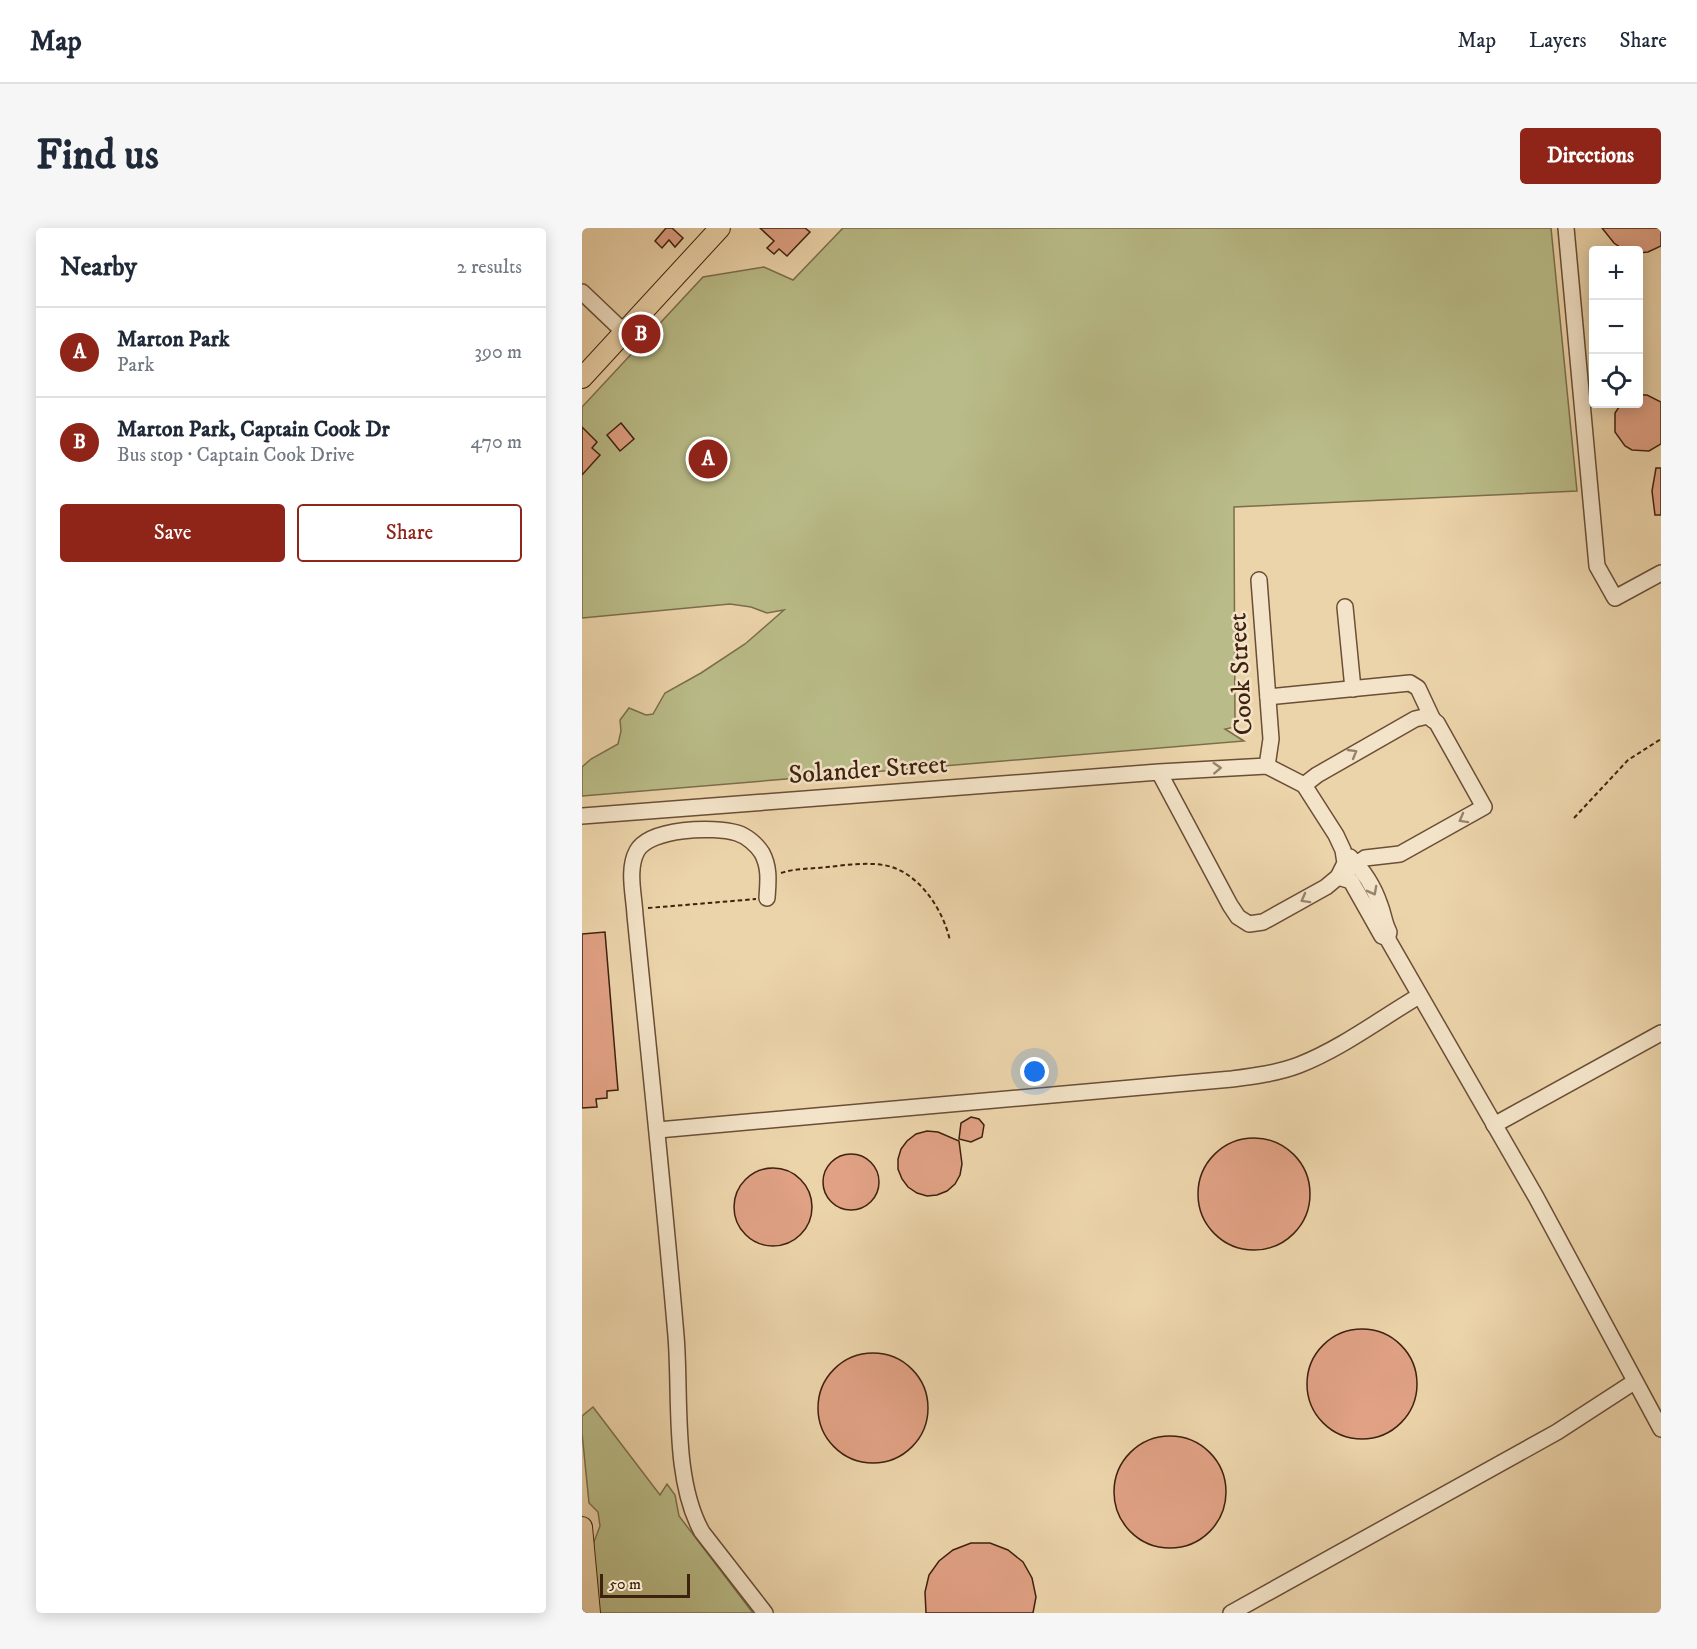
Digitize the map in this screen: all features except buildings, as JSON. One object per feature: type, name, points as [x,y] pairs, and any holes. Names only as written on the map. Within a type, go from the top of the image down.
[{"type":"main road","points":[[582,378],[720,228]]},
{"type":"main road","points":[[582,1527],[590,1613]]},
{"type":"street","points":[[1566,228],[1597,566],[1615,598],[1661,573]]},
{"type":"street","points":[[582,292],[624,332]]},
{"type":"street","name":"Cook Street","points":[[1260,579],[1271,739],[1267,766]]},
{"type":"street","points":[[1345,607],[1353,689]]},
{"type":"street","points":[[1268,697],[1410,683],[1418,688],[1433,720]]},
{"type":"street","points":[[1159,772],[1230,906],[1238,917],[1249,924],[1263,922],[1326,887],[1338,878],[1357,864],[1365,858],[1400,854],[1484,807],[1437,723],[1428,716],[1415,719],[1304,784],[1343,849],[1357,864],[1362,868],[1381,906],[1384,923],[1389,932],[1387,938]]},
{"type":"street","name":"Solander Street","points":[[582,816],[1159,772],[1267,766],[1304,784]]},
{"type":"street","points":[[765,1613],[702,1532],[694,1517],[686,1488],[680,1431],[678,1358],[658,1130],[635,915],[632,861],[642,844],[658,835],[725,830],[740,834],[751,841],[762,853],[770,877],[767,898]]},
{"type":"street","points":[[1338,878],[1345,863],[1343,849]]},
{"type":"street","points":[[1338,878],[1351,881],[1382,936],[1387,938],[1536,1197],[1634,1382],[1661,1428]]},
{"type":"street","points":[[658,1130],[1232,1079],[1273,1072],[1301,1064],[1323,1053],[1419,996]]},
{"type":"street","points":[[1494,1125],[1661,1033]]},
{"type":"street","points":[[1231,1613],[1557,1432],[1634,1382]]},
{"type":"path","points":[[1574,818],[1628,760],[1661,739]]},
{"type":"path","points":[[770,877],[787,871],[844,866],[876,864],[891,867],[903,872],[928,895],[947,926],[950,941]]},
{"type":"path","points":[[635,915],[641,909],[767,898]]},
{"type":"green space","points":[[843,228],[1551,228],[1577,491],[1234,507],[1235,727],[1225,729],[1244,741],[582,796],[582,767],[591,759],[618,744],[621,731],[620,720],[629,708],[646,715],[653,714],[665,693],[745,644],[784,610],[767,613],[751,607],[730,604],[582,618],[582,407],[703,277],[764,267],[793,280]]},
{"type":"green space","points":[[593,1407],[660,1495],[667,1484],[675,1495],[679,1516],[753,1613],[598,1613],[592,1547],[600,1526],[598,1512],[589,1503],[582,1433],[582,1416]]},
{"type":"place","name":"Marton Park, Captain Cook Dr","points":[[641,334]]},
{"type":"place","name":"Marton Park","points":[[708,459]]}]
